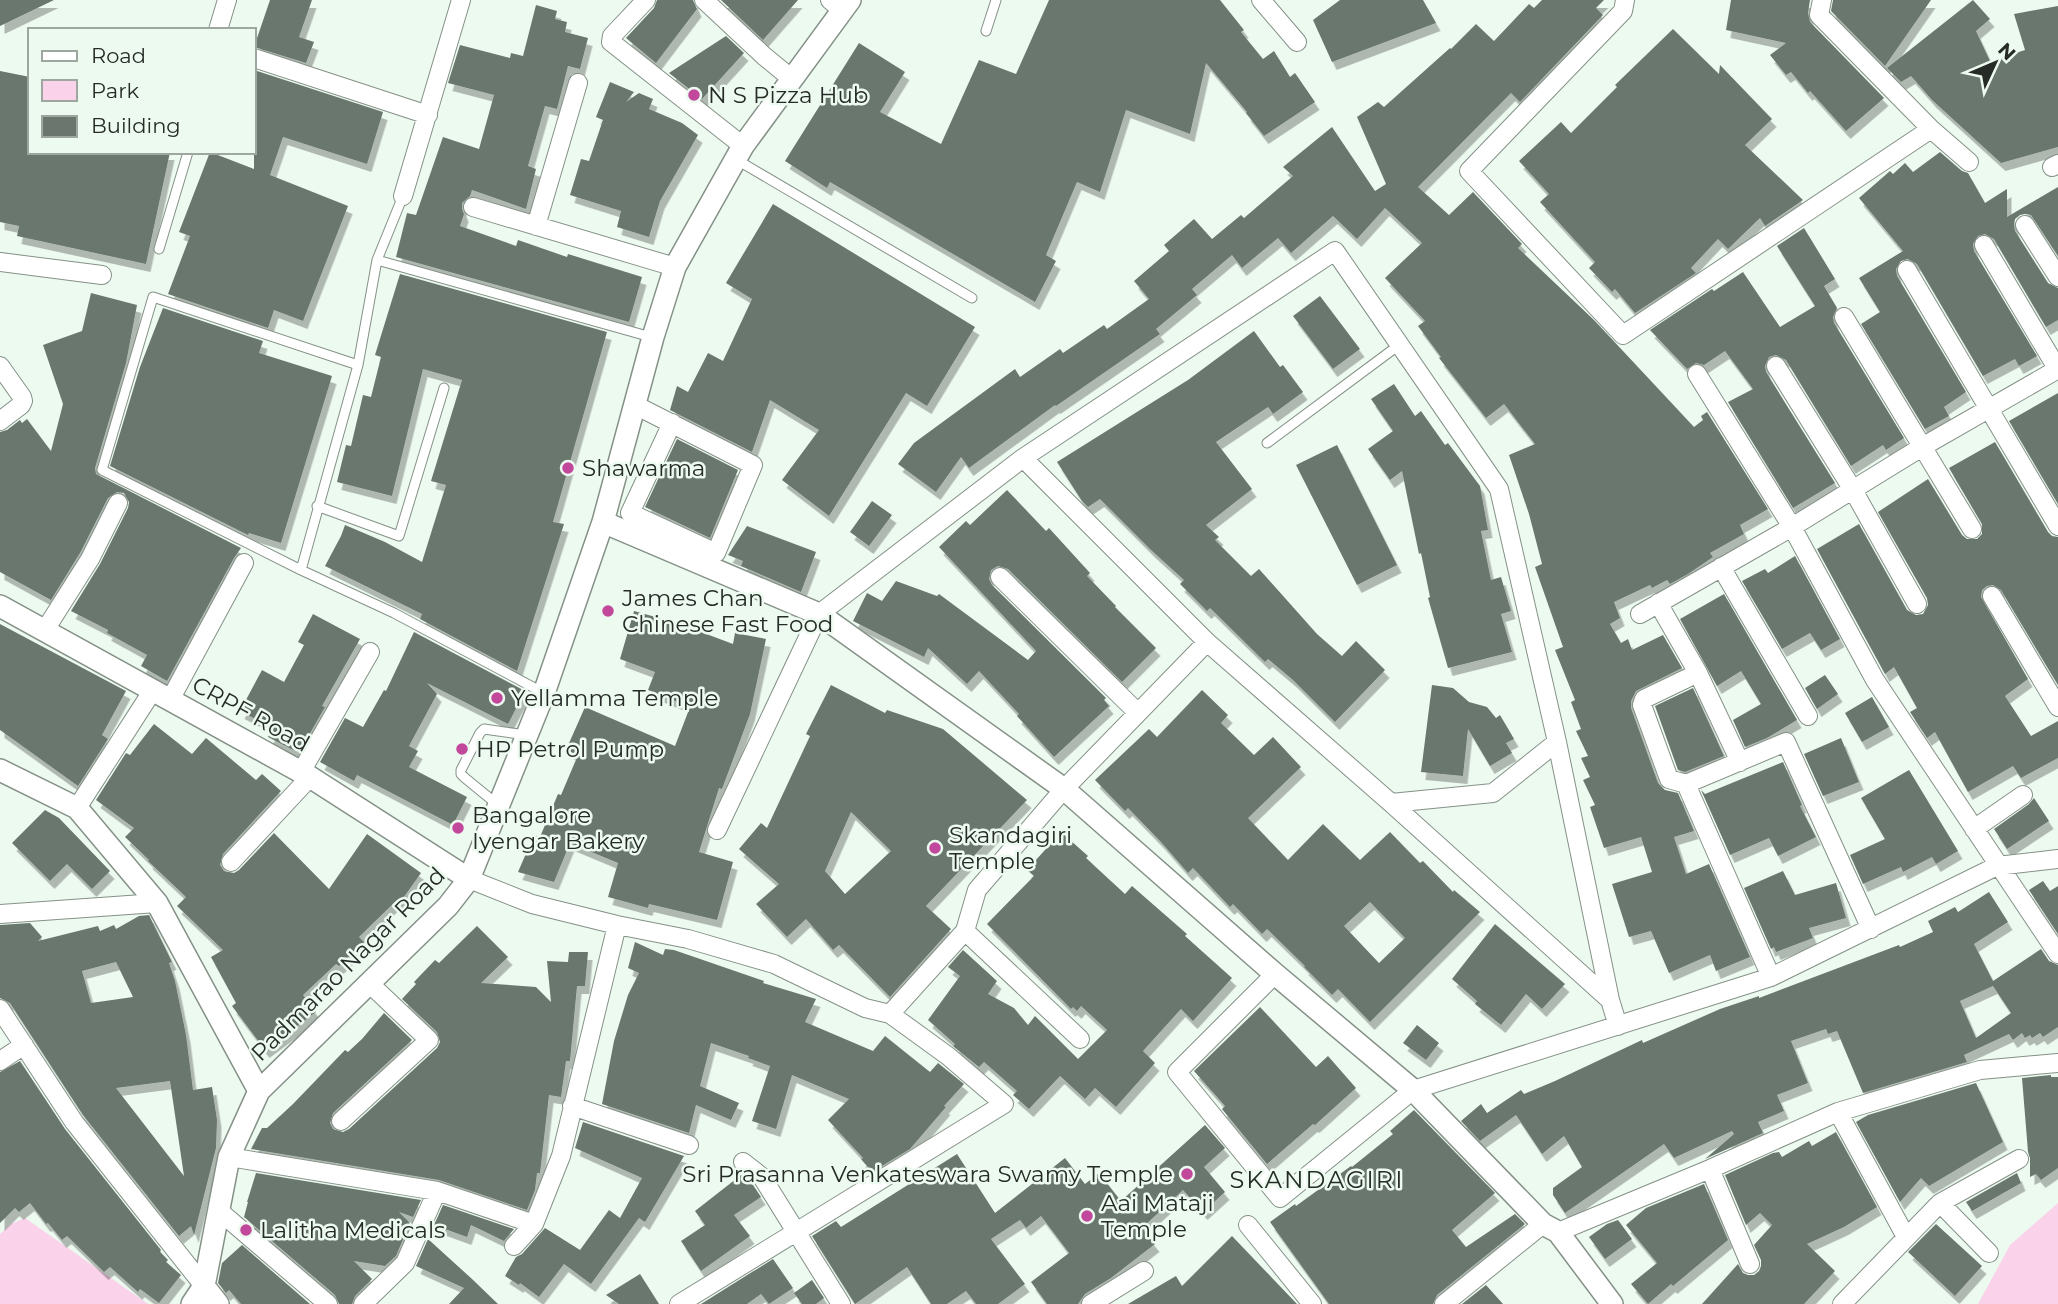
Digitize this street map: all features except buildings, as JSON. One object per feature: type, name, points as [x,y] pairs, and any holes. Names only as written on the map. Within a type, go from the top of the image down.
[{"type":"street","points":[[219,28],[227,0]]},
{"type":"street","points":[[403,196],[461,0]]},
{"type":"street","points":[[646,0],[612,36],[611,42],[739,153]]},
{"type":"street","points":[[704,0],[792,79]]},
{"type":"street","points":[[1261,0],[1297,42]]},
{"type":"street","points":[[1625,0],[1623,12],[1469,171],[1623,335],[1931,129]]},
{"type":"street","points":[[1822,0],[1819,15],[1931,129],[1969,162]]},
{"type":"street","name":"Padmarao Nagar Road","points":[[204,1286],[229,1157],[259,1091],[448,906],[469,879],[544,693],[603,522],[653,337],[675,267],[739,153],[792,79],[841,3]]},
{"type":"street","points":[[256,59],[428,115]]},
{"type":"street","points":[[536,226],[578,83]]},
{"type":"street","points":[[472,207],[675,267]]},
{"type":"street","points":[[2025,225],[2058,277]]},
{"type":"street","points":[[1640,614],[2058,369],[1984,245]]},
{"type":"street","points":[[718,830],[819,614],[1023,458],[1335,251],[1499,489],[1557,742],[1609,1000],[1618,1026]]},
{"type":"street","points":[[0,262],[102,275]]},
{"type":"street","points":[[1907,270],[2058,526]]},
{"type":"street","points":[[1844,317],[1972,529]]},
{"type":"street","points":[[0,366],[23,401],[0,421]]},
{"type":"street","points":[[1776,366],[1853,490],[1917,604]]},
{"type":"street","points":[[1697,374],[1792,527],[1875,680],[2058,954]]},
{"type":"street","points":[[635,405],[672,423],[753,465],[716,553],[630,513],[672,423]]},
{"type":"street","points":[[1023,458],[1207,642],[1391,803],[1609,1000]]},
{"type":"street","points":[[45,630],[90,559],[118,503]]},
{"type":"street","points":[[603,522],[819,614],[1064,789],[1275,974],[1413,1090],[1551,1228],[1612,1304]]},
{"type":"street","points":[[77,808],[162,695],[244,563]]},
{"type":"street","points":[[1721,567],[1808,716]]},
{"type":"street","points":[[1000,577],[1138,713]]},
{"type":"street","points":[[1992,596],[2056,699]]},
{"type":"street","points":[[1658,603],[1698,673],[1740,762]]},
{"type":"street","name":"CRPF Road","points":[[0,606],[306,774],[469,879]]},
{"type":"street","points":[[890,1014],[965,931],[977,890],[1064,789],[1207,642]]},
{"type":"street","points":[[231,862],[306,774],[370,652]]},
{"type":"street","points":[[1698,673],[1644,699],[1642,705],[1669,779],[1686,784],[1786,742],[1871,929]]},
{"type":"street","points":[[1391,803],[1493,793],[1557,742]]},
{"type":"street","points":[[0,770],[77,808],[157,903],[259,1091]]},
{"type":"street","points":[[1686,784],[1771,977]]},
{"type":"street","points":[[1974,829],[2023,795]]},
{"type":"street","points":[[1275,974],[1177,1072],[1280,1199],[1413,1090],[1771,977],[1997,866],[2058,859]]},
{"type":"street","points":[[469,879],[532,904],[688,939],[774,964],[865,1008],[890,1014],[948,1056],[1004,1104],[679,1304]]},
{"type":"street","points":[[0,914],[157,903]]},
{"type":"street","points":[[514,1246],[534,1224],[561,1156],[617,925]]},
{"type":"street","points":[[965,931],[1080,1039]]},
{"type":"street","points":[[341,1121],[429,1040],[369,983]]},
{"type":"street","points":[[0,1009],[74,1122],[218,1304]]},
{"type":"street","points":[[0,1061],[24,1045]]},
{"type":"street","points":[[1444,1304],[1551,1228],[1710,1169],[1838,1112],[1980,1070],[2058,1063]]},
{"type":"street","points":[[572,1106],[689,1145]]},
{"type":"street","points":[[1838,1112],[1906,1237]]},
{"type":"street","points":[[229,1157],[437,1191],[534,1224]]},
{"type":"street","points":[[1842,1304],[1940,1203],[2019,1158]]},
{"type":"street","points":[[743,1161],[762,1177],[841,1304]]},
{"type":"street","points":[[1710,1169],[1750,1264]]},
{"type":"street","points":[[363,1304],[405,1263],[437,1191]]},
{"type":"street","points":[[1940,1203],[1989,1253]]},
{"type":"street","points":[[218,1210],[328,1304]]},
{"type":"street","points":[[1248,1225],[1312,1304]]},
{"type":"street","points":[[1091,1304],[1144,1271]]},
{"type":"street","points":[[192,1304],[204,1286]]},
{"type":"lane","points":[[986,31],[996,0]]},
{"type":"lane","points":[[739,153],[972,298]]},
{"type":"lane","points":[[159,249],[187,154]]},
{"type":"lane","points":[[300,570],[358,365],[377,260],[403,196]]},
{"type":"lane","points":[[377,260],[653,337]]},
{"type":"lane","points":[[358,365],[153,297],[102,470],[300,570],[394,614],[544,693]]},
{"type":"lane","points":[[1267,443],[1399,345]]},
{"type":"lane","points":[[317,506],[399,536],[444,388]]},
{"type":"lane","points":[[498,805],[465,778],[461,770],[484,729],[526,735]]},
{"type":"green space","points":[[2058,1203],[2058,1304],[1978,1304],[2010,1245]]},
{"type":"green space","points":[[25,1218],[148,1304],[0,1304],[0,1234],[11,1224]]},
{"type":"place","name":"N S Pizza Hub","points":[[694,95]]},
{"type":"place","name":"Shawarma","points":[[568,468]]},
{"type":"place","name":"James Chan Chinese Fast Food","points":[[608,611]]},
{"type":"place","name":"Yellamma Temple","points":[[497,698]]},
{"type":"place","name":"HP Petrol Pump","points":[[462,749]]},
{"type":"place","name":"Bangalore Iyengar Bakery","points":[[458,828]]},
{"type":"place","name":"Skandagiri Temple","points":[[935,848]]},
{"type":"place","name":"Sri Prasanna Venkateswara Swamy Temple","points":[[1187,1174]]},
{"type":"place","name":"Aai Mataji Temple","points":[[1087,1216]]},
{"type":"place","name":"Lalitha Medicals","points":[[246,1230]]},
{"type":"district","name":"SKANDAGIRI","points":[[1317,1180]]}]
